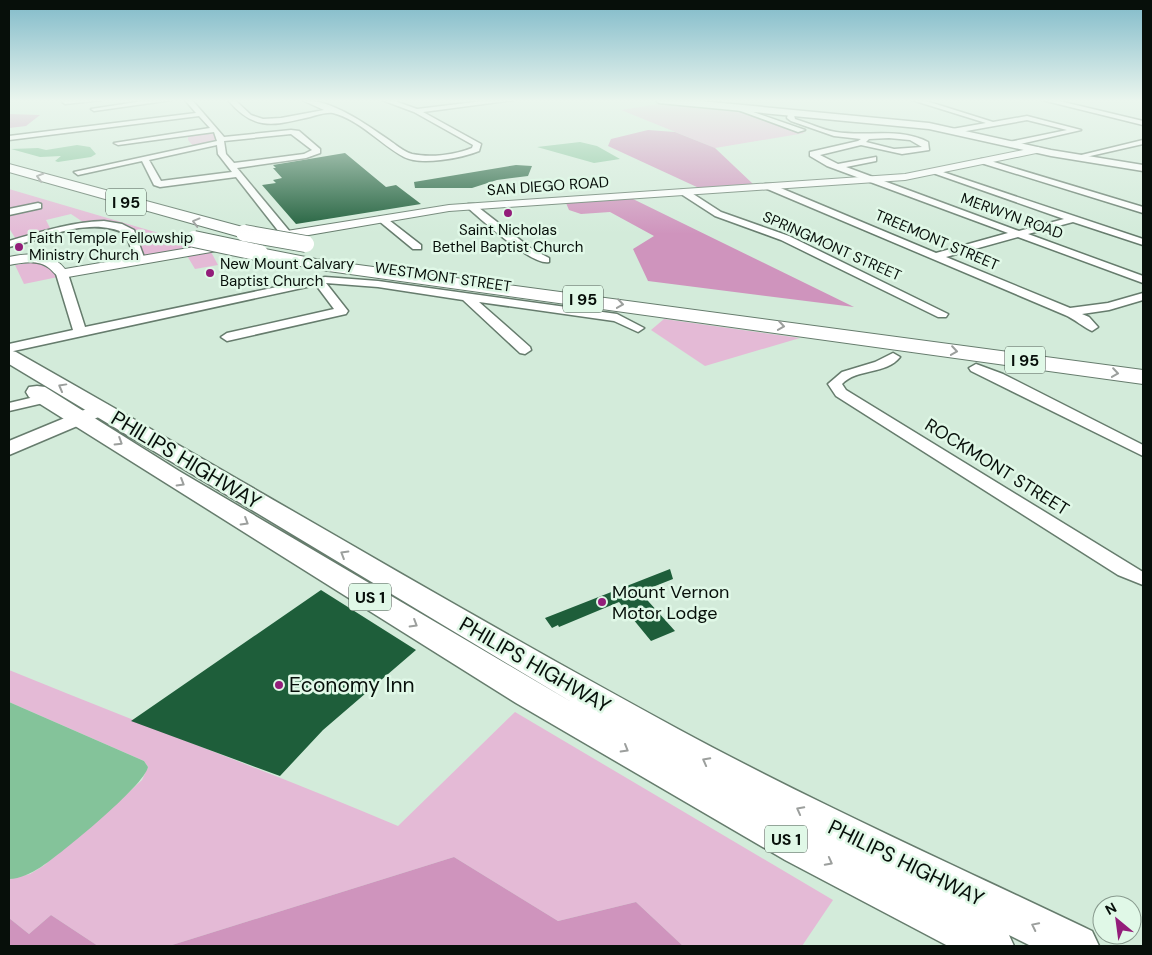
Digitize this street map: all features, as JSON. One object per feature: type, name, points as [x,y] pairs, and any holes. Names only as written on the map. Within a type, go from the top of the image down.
[{"type":"highway","name":"I 95","points":[[9,168],[174,216],[244,233],[313,246]]},
{"type":"highway","name":"I 95","points":[[9,184],[141,224]]},
{"type":"highway","name":"I 95","points":[[186,237],[321,265],[652,308],[1143,377]]},
{"type":"highway","name":"I 95","points":[[363,253],[1143,357]]},
{"type":"main road","points":[[1014,145],[1143,168]]},
{"type":"main road","name":"PHILIPS HIGHWAY","points":[[9,356],[90,413],[214,490],[593,715],[725,806],[992,946]]},
{"type":"main road","name":"PHILIPS HIGHWAY","points":[[9,375],[48,398],[90,413]]},
{"type":"main road","points":[[9,449],[90,413]]},
{"type":"main road","name":"PHILIPS HIGHWAY","points":[[593,715],[1077,946]]},
{"type":"street","points":[[78,172],[205,145]]},
{"type":"street","points":[[221,145],[220,151],[287,235]]},
{"type":"street","points":[[144,158],[157,182],[160,184],[306,156],[317,151],[309,145]]},
{"type":"street","points":[[391,145],[408,156],[422,159],[449,157],[473,151],[476,149],[477,145]]},
{"type":"street","name":"MERWYN ROAD","points":[[847,145],[813,154],[836,167],[1143,280]]},
{"type":"street","points":[[876,145],[893,151],[910,152],[926,148],[925,145]]},
{"type":"street","points":[[1077,157],[1132,145]]},
{"type":"street","name":"SAN DIEGO ROAD","points":[[62,274],[382,219],[471,206],[870,179],[934,172],[1038,150]]},
{"type":"street","points":[[836,167],[873,159]]},
{"type":"street","points":[[984,161],[1143,210]]},
{"type":"street","points":[[934,172],[1143,242]]},
{"type":"street","name":"TREEMONT STREET","points":[[768,186],[1069,312],[1085,320],[1092,327]]},
{"type":"street","name":"SPRINGMONT STREET","points":[[684,192],[718,214],[785,238],[942,314]]},
{"type":"street","points":[[1124,204],[1143,199]]},
{"type":"street","points":[[9,212],[38,206]]},
{"type":"street","points":[[471,206],[528,250],[545,260]]},
{"type":"street","points":[[382,219],[417,247]]},
{"type":"street","points":[[936,256],[1072,219]]},
{"type":"street","points":[[9,244],[102,223],[114,224],[130,232],[140,260]]},
{"type":"street","points":[[9,261],[34,258],[46,259],[62,274],[80,332]]},
{"type":"street","points":[[227,337],[342,311],[318,281]]},
{"type":"street","name":"WESTMONT STREET","points":[[9,348],[318,281],[359,282],[616,318],[638,328]]},
{"type":"street","points":[[1069,312],[1109,306],[1143,296]]},
{"type":"street","points":[[467,297],[525,350]]},
{"type":"street","name":"ROCKMONT STREET","points":[[893,357],[884,363],[841,377],[835,384],[841,393],[1126,571],[1143,579]]},
{"type":"street","points":[[976,368],[998,377],[1143,451]]},
{"type":"street","points":[[9,407],[48,398]]},
{"type":"street","points":[[882,890],[921,872]]},
{"type":"shaded area","points":[[77,145],[90,147],[96,154],[91,157],[58,162],[55,161],[61,156],[40,157],[11,149],[38,148],[46,150]]},
{"type":"shaded area","points":[[591,145],[620,159],[594,163],[537,147]]},
{"type":"shaded area","points":[[706,145],[715,148],[753,184],[699,188],[608,146]]},
{"type":"shaded area","points":[[707,145],[736,145],[715,148]]},
{"type":"shaded area","points":[[9,189],[206,247],[144,258],[135,233],[130,229],[106,220],[86,224],[71,214],[46,220],[52,232],[17,241],[9,228],[9,214],[44,206],[9,211]]},
{"type":"shaded area","points":[[633,199],[854,307],[648,281],[633,249],[654,236],[610,212],[581,214],[569,210],[566,203]]},
{"type":"shaded area","points":[[210,250],[218,265],[195,269],[186,254]]},
{"type":"shaded area","points":[[35,262],[47,266],[58,277],[24,284],[15,265]]},
{"type":"shaded area","points":[[664,319],[800,338],[705,366],[651,330]]},
{"type":"shaded area","points":[[9,670],[398,826],[515,712],[833,900],[802,946],[683,946],[636,902],[558,921],[454,857],[169,946],[98,946],[51,915],[29,934],[9,918],[9,879],[30,874],[43,866],[85,832],[142,780],[148,767],[144,761],[9,702]]},
{"type":"shaded area","points":[[9,702],[144,761],[148,767],[133,789],[65,849],[41,867],[13,879],[9,879]]},
{"type":"shaded area","points":[[454,857],[558,921],[636,902],[683,946],[169,946]]},
{"type":"shaded area","points":[[51,915],[98,946],[9,946],[9,918],[29,934]]},
{"type":"building","points":[[345,153],[386,187],[396,185],[421,204],[296,224],[262,185],[276,183],[273,180],[282,178],[273,168],[276,168],[273,165]]},
{"type":"building","points":[[516,165],[532,166],[528,176],[497,180],[472,188],[415,188],[414,182]]},
{"type":"building","name":"Mount Vernon Motor Lodge","points":[[670,569],[673,579],[640,592],[675,631],[651,641],[619,602],[559,627],[558,625],[552,628],[545,618]]},
{"type":"building","name":"Economy Inn","points":[[321,590],[416,650],[323,730],[280,776],[131,721]]},
{"type":"place","name":"Saint Nicholas Bethel Baptist Church","points":[[508,213]]},
{"type":"place","name":"Faith Temple Fellowship Ministry Church","points":[[19,247]]},
{"type":"place","name":"New Mount Calvary Baptist Church","points":[[210,273]]},
{"type":"place","name":"Mount Vernon Motor Lodge","points":[[602,602]]},
{"type":"place","name":"Economy Inn","points":[[279,685]]}]
